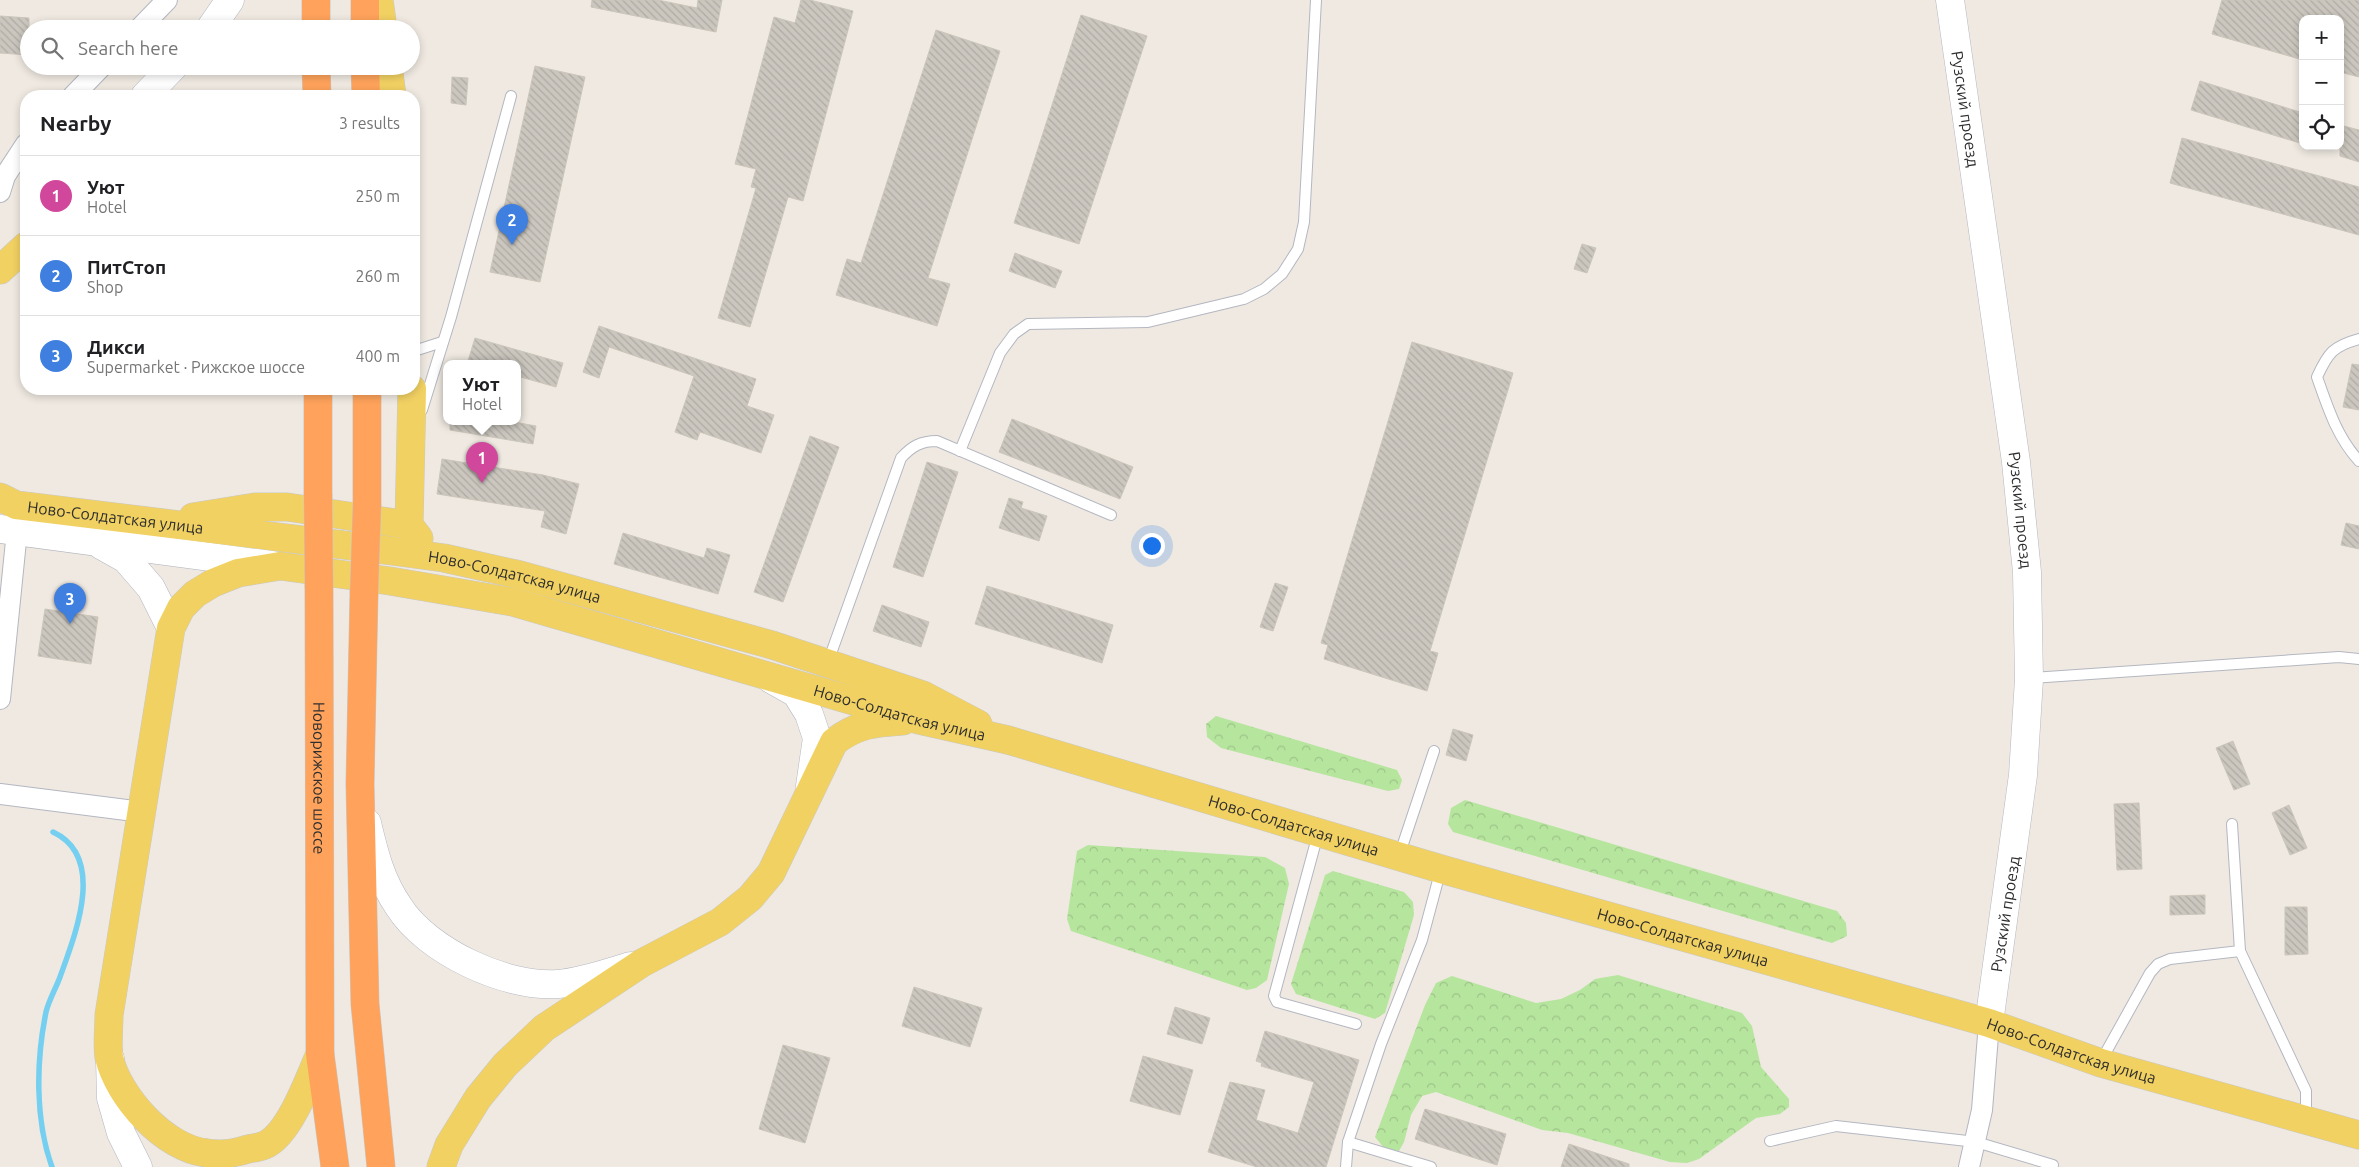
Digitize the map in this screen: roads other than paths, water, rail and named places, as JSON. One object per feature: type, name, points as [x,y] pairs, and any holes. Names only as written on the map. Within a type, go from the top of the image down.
[{"type":"highway","points":[[316,0],[316,20]]},
{"type":"highway","points":[[365,0],[365,20]]},
{"type":"highway","points":[[316,75],[317,90]]},
{"type":"highway","points":[[365,75],[366,90]]},
{"type":"highway","name":"Новорижское шоссе","points":[[318,395],[320,1054],[335,1167]]},
{"type":"highway","points":[[368,395],[360,784],[365,1004],[381,1167]]},
{"type":"main road","points":[[216,20],[230,0]]},
{"type":"main road","points":[[379,0],[382,20]]},
{"type":"main road","name":"Рузский проезд","points":[[1950,0],[2016,462],[2026,572],[2029,678],[2022,785],[1989,1023]]},
{"type":"main road","points":[[151,90],[165,75]]},
{"type":"main road","points":[[389,75],[391,90]]},
{"type":"main road","points":[[0,270],[20,238]]},
{"type":"main road","points":[[0,270],[20,252]]},
{"type":"main road","points":[[305,395],[318,452]]},
{"type":"main road","points":[[412,395],[409,525],[420,539],[444,558]]},
{"type":"main road","points":[[163,522],[255,507],[288,507],[409,525]]},
{"type":"main road","name":"Ново-Солдатская улица","points":[[7,513],[163,522],[444,558],[520,575],[772,645],[924,695],[1008,740]]},
{"type":"main road","name":"Ново-Солдатская улица","points":[[7,513],[96,542],[390,581],[513,602],[767,678],[919,720],[1008,740],[1441,870],[1989,1023],[2101,1063],[2213,1096],[2306,1119],[2359,1135]]},
{"type":"main road","points":[[96,542],[126,559],[150,588],[171,628]]},
{"type":"main road","points":[[138,1167],[121,1133],[111,1098],[109,1015],[171,628],[181,608],[195,594],[213,583],[238,573],[280,566]]},
{"type":"main road","points":[[767,678],[796,693],[809,714],[817,738],[808,794]]},
{"type":"main road","points":[[441,1167],[449,1145],[478,1098],[505,1064],[544,1028],[642,963],[720,922],[750,898],[771,873],[790,837],[808,794],[834,742],[849,730],[874,723],[919,720]]},
{"type":"main road","points":[[360,784],[374,856],[391,896],[400,910],[425,935],[455,956],[496,974],[528,982],[556,984],[587,979],[642,963]]},
{"type":"main road","points":[[110,1057],[124,1092],[145,1120],[175,1142],[206,1154],[238,1152],[267,1144],[284,1127],[298,1103],[320,1054]]},
{"type":"street","points":[[148,20],[167,0]]},
{"type":"street","points":[[79,90],[93,75]]},
{"type":"street","points":[[0,192],[5,176],[20,154]]},
{"type":"street","points":[[0,700],[7,513]]},
{"type":"street","points":[[0,794],[142,812]]},
{"type":"street","points":[[1969,1167],[1982,1110],[1989,1023]]},
{"type":"lane","points":[[960,451],[1000,353],[1014,334],[1028,324],[1148,322],[1244,299],[1264,289],[1282,274],[1298,248],[1304,222],[1316,0]]},
{"type":"lane","points":[[411,446],[511,96]]},
{"type":"lane","points":[[0,169],[20,151]]},
{"type":"lane","points":[[2359,338],[2345,343],[2326,356],[2317,377],[2331,419],[2348,449],[2359,462]]},
{"type":"lane","points":[[420,349],[442,342]]},
{"type":"lane","points":[[828,663],[901,458],[910,447],[926,441],[937,441],[1111,515]]},
{"type":"lane","points":[[2029,678],[2340,657],[2359,659]]},
{"type":"lane","points":[[1398,857],[1434,751]]},
{"type":"lane","points":[[2232,824],[2240,951],[2306,1091],[2306,1119]]},
{"type":"lane","points":[[1318,833],[1274,996],[1277,1002],[1356,1024]]},
{"type":"lane","points":[[1346,1167],[1348,1142],[1381,1044],[1422,940],[1441,870]]},
{"type":"lane","points":[[2101,1063],[2150,973],[2158,964],[2170,959],[2240,951]]},
{"type":"lane","points":[[1770,1140],[1836,1126],[1976,1142],[2053,1165]]},
{"type":"lane","points":[[1348,1142],[1431,1167]]},
{"type":"waterway","points":[[52,1167],[42,1130],[39,1090],[40,1050],[47,1008],[66,960],[79,919],[83,878],[79,859],[69,844],[53,832]]},
{"type":"place","name":"ПитСтоп","points":[[512,245]]},
{"type":"place","name":"Уют","points":[[482,483]]},
{"type":"place","name":"Дикси","points":[[70,624]]}]
